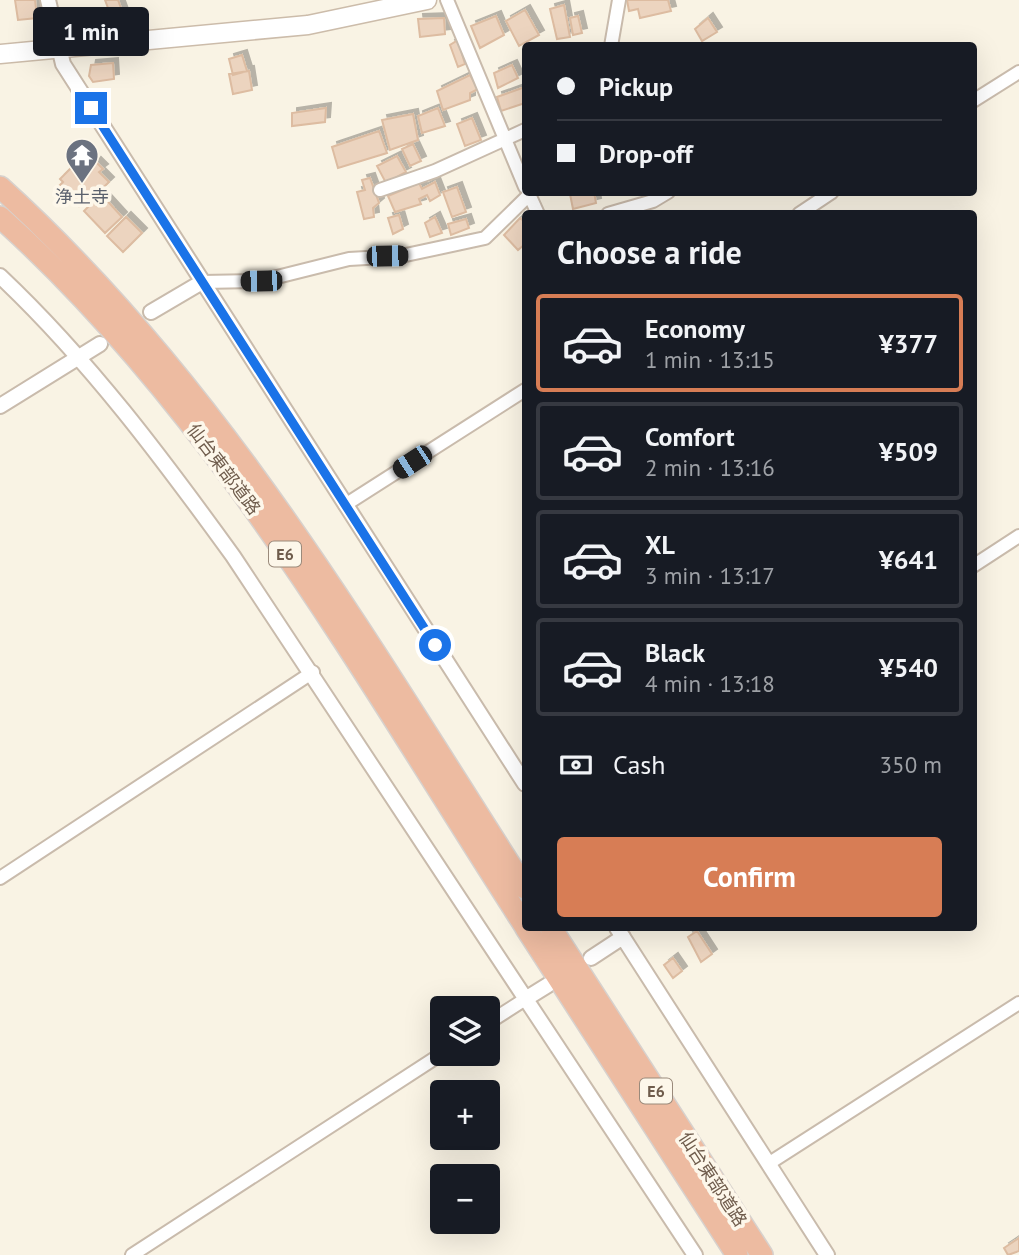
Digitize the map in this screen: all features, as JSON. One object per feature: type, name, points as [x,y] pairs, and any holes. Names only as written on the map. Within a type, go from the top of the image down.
[{"type":"highway","name":"仙台東部道路","points":[[0,187],[100,287],[216,421],[328,581],[522,883]]},
{"type":"highway","name":"仙台東部道路","points":[[0,217],[129,349],[244,495],[522,922]]},
{"type":"highway","name":"仙台東部道路","points":[[528,931],[737,1255]]},
{"type":"highway","name":"仙台東部道路","points":[[553,931],[762,1255]]},
{"type":"main road","points":[[0,54],[308,25],[427,0]]},
{"type":"street","points":[[48,0],[63,64],[522,779]]},
{"type":"street","points":[[447,0],[522,181]]},
{"type":"street","points":[[612,42],[619,0]]},
{"type":"street","points":[[977,98],[1019,72]]},
{"type":"street","points":[[380,190],[435,171],[503,138],[522,132]]},
{"type":"street","points":[[151,312],[202,282],[261,281],[349,259],[401,256],[485,238],[523,196]]},
{"type":"street","points":[[622,210],[661,196]]},
{"type":"street","points":[[805,210],[826,196]]},
{"type":"street","points":[[0,276],[77,356],[156,449],[313,673],[695,1255]]},
{"type":"street","points":[[0,406],[100,344]]},
{"type":"street","points":[[345,505],[522,392]]},
{"type":"street","points":[[977,563],[1019,536]]},
{"type":"street","points":[[0,878],[313,673]]},
{"type":"street","points":[[591,958],[620,932],[827,1255]]},
{"type":"street","points":[[500,1015],[548,985]]},
{"type":"street","points":[[768,1164],[1019,1003]]},
{"type":"street","points":[[132,1255],[430,1061]]},
{"type":"building","points":[[15,0],[35,0],[37,18],[18,20]]},
{"type":"building","points":[[105,0],[118,0],[126,22],[114,24]]},
{"type":"building","points":[[627,0],[668,0],[671,11],[640,18],[638,9],[629,11]]},
{"type":"building","points":[[564,5],[570,37],[557,39],[550,9]]},
{"type":"building","points":[[525,10],[539,35],[519,46],[506,21]]},
{"type":"building","points":[[496,16],[504,35],[480,48],[471,26]]},
{"type":"building","points":[[578,16],[582,33],[573,35],[570,18]]},
{"type":"building","points":[[444,18],[445,34],[420,37],[418,19]]},
{"type":"building","points":[[708,18],[717,32],[702,41],[695,29]]},
{"type":"building","points":[[458,40],[465,64],[458,67],[450,45]]},
{"type":"building","points":[[242,55],[247,71],[233,75],[229,59]]},
{"type":"building","points":[[113,63],[114,79],[93,82],[89,76],[91,65]]},
{"type":"building","points":[[512,65],[518,78],[498,88],[494,73]]},
{"type":"building","points":[[249,71],[252,90],[233,94],[229,74]]},
{"type":"building","points":[[470,75],[478,89],[470,93],[470,100],[443,110],[437,91]]},
{"type":"building","points":[[522,88],[522,104],[501,111],[497,97]]},
{"type":"building","points":[[326,108],[325,122],[292,126],[292,113]]},
{"type":"building","points":[[438,108],[445,126],[422,133],[418,116]]},
{"type":"building","points":[[413,114],[418,140],[390,150],[382,120]]},
{"type":"building","points":[[472,118],[481,140],[465,146],[457,124]]},
{"type":"building","points":[[379,131],[387,153],[338,168],[332,147]]},
{"type":"building","points":[[413,144],[421,161],[410,166],[402,149]]},
{"type":"building","points":[[83,156],[93,166],[96,162],[103,169],[99,172],[109,182],[86,204],[83,202],[79,206],[59,186],[63,182],[60,179]]},
{"type":"building","points":[[397,156],[406,172],[386,183],[377,166]]},
{"type":"building","points":[[370,178],[379,203],[373,208],[374,217],[364,219],[357,192],[365,190],[362,180]]},
{"type":"building","points":[[435,182],[440,195],[430,201],[427,195],[419,199],[421,204],[395,212],[388,196],[419,183],[422,189]]},
{"type":"building","points":[[457,187],[466,212],[452,217],[443,192]]},
{"type":"building","points":[[101,194],[122,217],[105,233],[84,211]]},
{"type":"building","points":[[570,196],[595,196],[596,203],[573,209]]},
{"type":"building","points":[[399,215],[403,229],[393,234],[388,218]]},
{"type":"building","points":[[126,217],[142,233],[123,252],[107,236]]},
{"type":"building","points":[[435,217],[442,233],[430,237],[425,223]]},
{"type":"building","points":[[520,218],[522,220],[522,247],[518,250],[504,235]]},
{"type":"building","points":[[466,219],[469,228],[451,235],[448,224]]},
{"type":"building","points":[[697,931],[712,954],[701,962],[688,937]]},
{"type":"building","points":[[673,958],[682,971],[673,978],[664,965]]},
{"type":"building","points":[[1019,1238],[1019,1251],[1008,1255],[1004,1248]]},
{"type":"place","name":"浄土寺","points":[[82,185]]},
{"type":"route","points":[[91,108],[435,645]]}]
